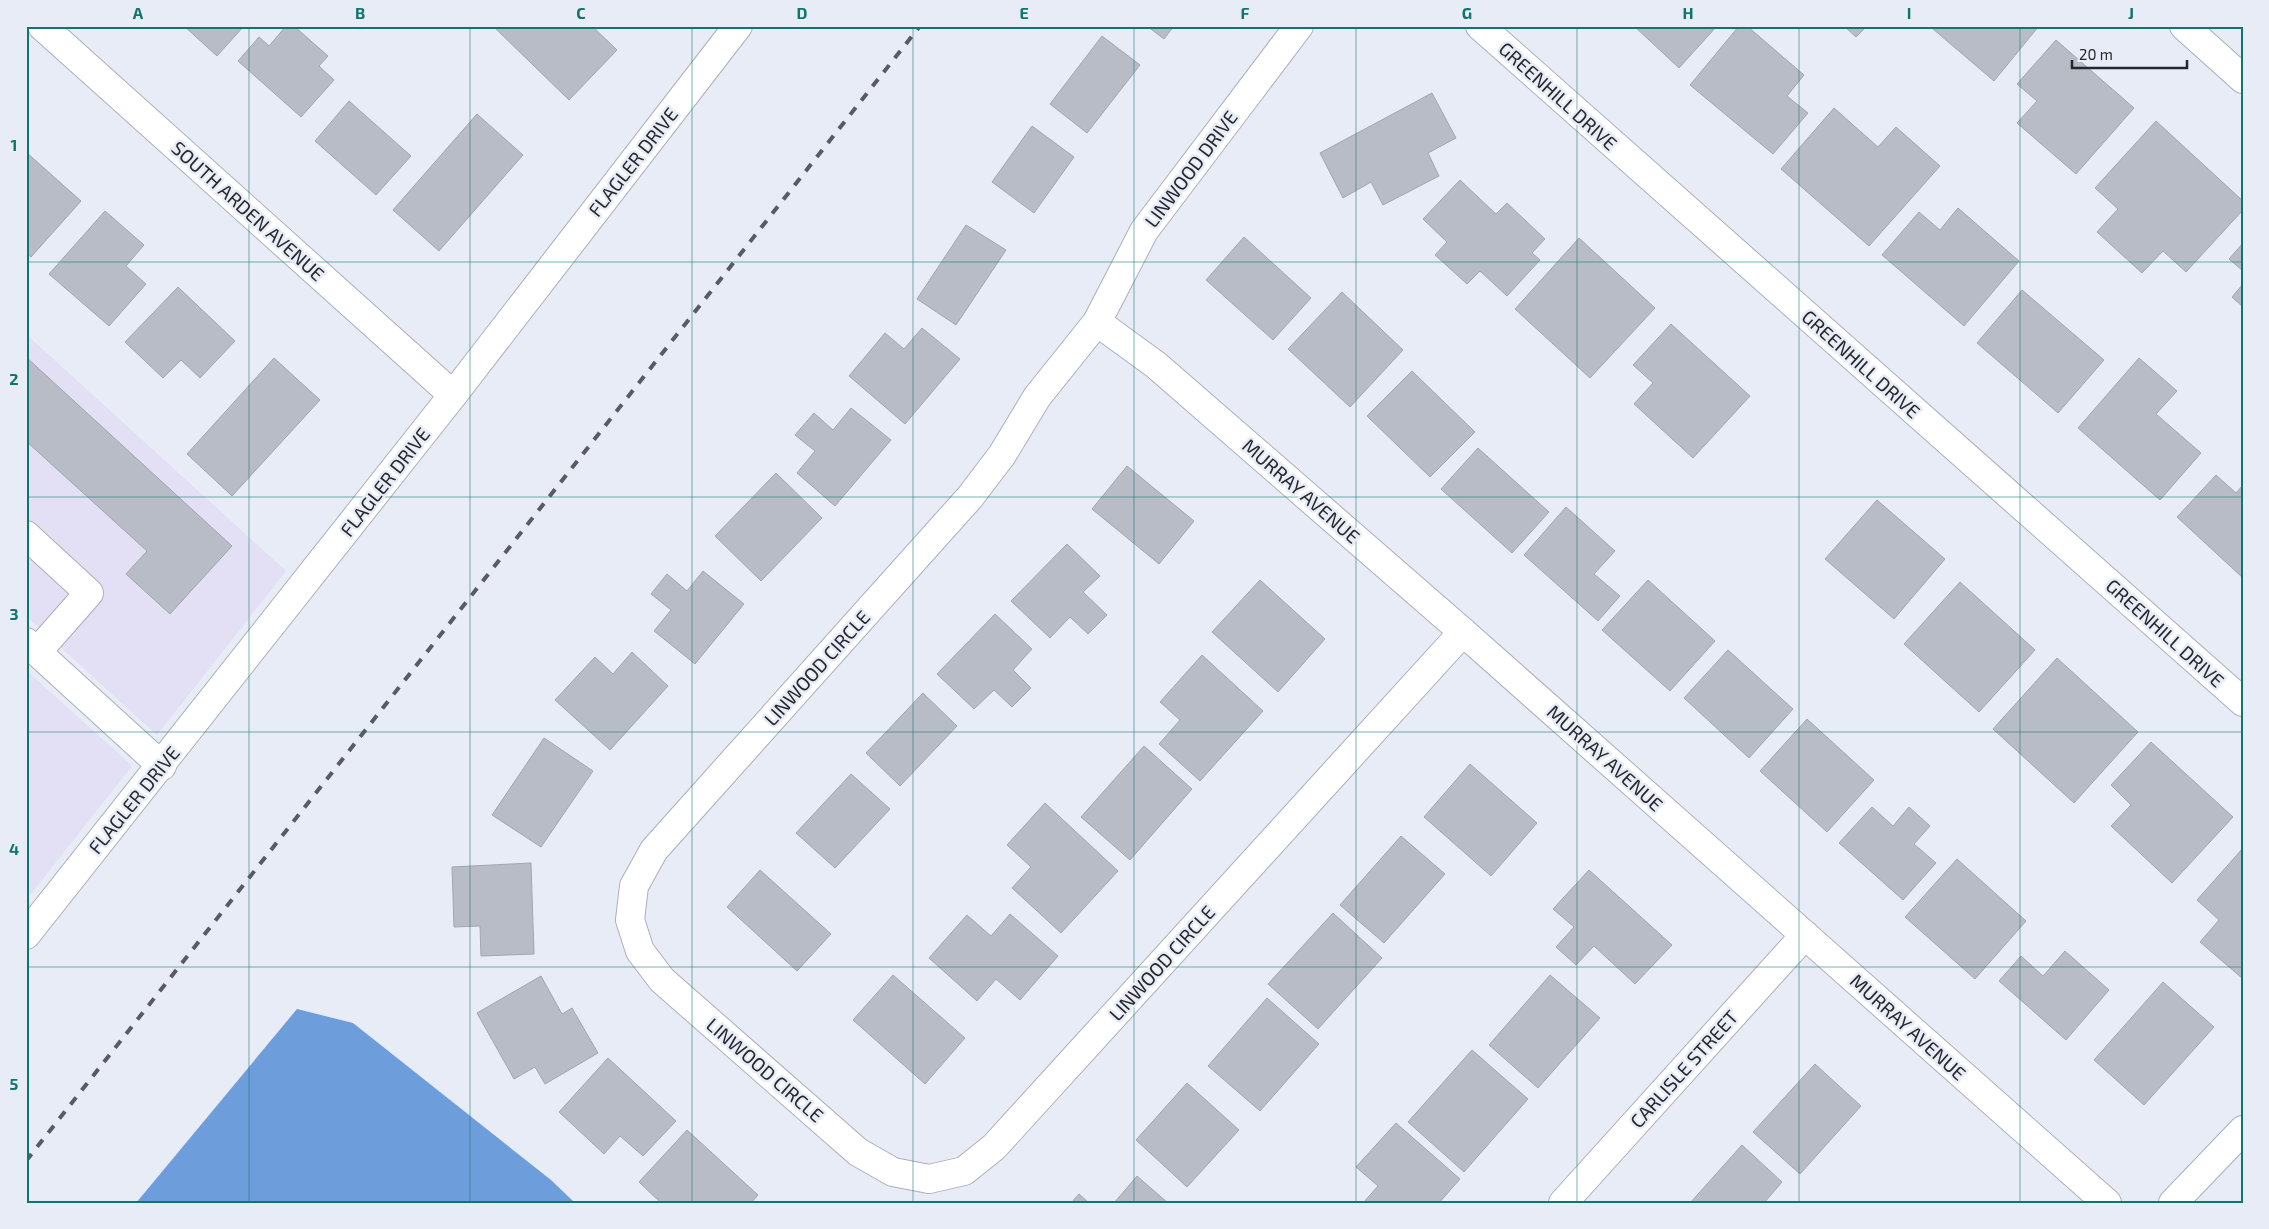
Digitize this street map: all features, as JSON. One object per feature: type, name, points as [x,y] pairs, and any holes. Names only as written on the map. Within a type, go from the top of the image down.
[{"type":"street","name":"SOUTH ARDEN AVENUE","points":[[42,26],[453,395]]},
{"type":"street","name":"FLAGLER DRIVE","points":[[26,935],[162,766],[453,395],[738,26]]},
{"type":"street","name":"LINWOOD DRIVE","points":[[1097,322],[1144,232],[1299,26]]},
{"type":"street","name":"GREENHILL DRIVE","points":[[1480,26],[2243,702]]},
{"type":"street","points":[[2184,26],[2243,79]]},
{"type":"street","name":"MURRAY AVENUE","points":[[1097,322],[1156,365],[1463,632],[2107,1203]]},
{"type":"street","name":"LINWOOD CIRCLE","points":[[1097,322],[1037,397],[1002,454],[970,497],[654,850],[634,886],[630,920],[640,951],[662,980],[858,1152],[893,1172],[930,1179],[964,1171],[994,1148],[1463,632]]},
{"type":"street","points":[[26,535],[89,593],[32,647],[162,766]]},
{"type":"street","name":"CARLISLE STREET","points":[[1563,1203],[1805,935]]},
{"type":"street","points":[[2173,1203],[2243,1130]]},
{"type":"shaded area","points":[[26,334],[286,571],[157,735],[26,616]]},
{"type":"shaded area","points":[[26,670],[132,766],[26,900]]},
{"type":"water","points":[[297,1009],[353,1023],[551,1180],[575,1203],[136,1203]]},
{"type":"building","points":[[184,26],[244,26],[217,56]]},
{"type":"building","points":[[286,26],[294,26],[328,56],[319,66],[334,80],[301,117],[238,61],[259,37],[269,46]]},
{"type":"building","points":[[497,26],[592,26],[617,50],[569,100],[495,28]]},
{"type":"building","points":[[1147,26],[1174,26],[1164,39]]},
{"type":"building","points":[[1634,26],[1717,26],[1679,68]]},
{"type":"building","points":[[1739,26],[1747,26],[1804,75],[1787,96],[1808,113],[1773,154],[1690,85]]},
{"type":"building","points":[[1844,26],[1867,26],[1856,37]]},
{"type":"building","points":[[1935,26],[2039,26],[1994,81],[1933,29]]},
{"type":"building","points":[[1102,36],[1140,65],[1087,133],[1050,104]]},
{"type":"building","points":[[2056,40],[2134,108],[2076,174],[2017,123],[2037,101],[2017,84]]},
{"type":"building","points":[[1432,93],[1456,138],[1428,153],[1439,176],[1383,205],[1371,182],[1343,198],[1320,153]]},
{"type":"building","points":[[349,101],[411,156],[376,195],[315,141]]},
{"type":"building","points":[[1834,108],[1878,147],[1896,127],[1940,166],[1869,246],[1781,169]]},
{"type":"building","points":[[477,114],[523,155],[439,251],[393,210]]},
{"type":"building","points":[[2156,121],[2243,201],[2243,210],[2186,272],[2163,251],[2142,273],[2097,232],[2118,209],[2095,188]]},
{"type":"building","points":[[1032,126],[1074,157],[1034,213],[992,182]]},
{"type":"building","points":[[26,152],[81,201],[31,257],[26,253]]},
{"type":"building","points":[[1460,180],[1496,214],[1507,203],[1545,239],[1532,253],[1540,260],[1507,296],[1480,271],[1467,284],[1435,255],[1447,242],[1423,219]]},
{"type":"building","points":[[1958,208],[2019,261],[1964,326],[1882,255],[1919,212],[1940,230]]},
{"type":"building","points":[[105,211],[144,245],[126,266],[146,284],[109,326],[49,274]]},
{"type":"building","points":[[966,225],[1006,250],[956,325],[917,299]]},
{"type":"building","points":[[1244,237],[1311,298],[1273,340],[1206,280]]},
{"type":"building","points":[[1579,238],[1655,308],[1590,378],[1515,309]]},
{"type":"building","points":[[2243,243],[2243,271],[2229,259]]},
{"type":"building","points":[[2243,284],[2243,307],[2232,297]]},
{"type":"building","points":[[178,287],[235,341],[200,378],[181,360],[163,378],[125,342]]},
{"type":"building","points":[[2022,290],[2104,360],[2058,413],[1977,343]]},
{"type":"building","points":[[1342,292],[1403,350],[1350,407],[1288,349]]},
{"type":"building","points":[[1671,324],[1750,396],[1693,458],[1634,404],[1653,383],[1633,365]]},
{"type":"building","points":[[922,328],[960,359],[905,424],[849,376],[885,333],[904,349]]},
{"type":"building","points":[[26,357],[232,546],[170,614],[126,574],[147,551],[26,441]]},
{"type":"building","points":[[274,358],[320,400],[232,496],[187,454]]},
{"type":"building","points":[[2139,358],[2177,391],[2156,414],[2201,453],[2160,500],[2078,428]]},
{"type":"building","points":[[1412,371],[1475,432],[1430,477],[1367,416]]},
{"type":"building","points":[[851,408],[891,440],[835,506],[797,473],[815,451],[795,435],[814,413],[833,430]]},
{"type":"building","points":[[1478,448],[1549,512],[1512,553],[1441,489]]},
{"type":"building","points":[[1127,466],[1194,521],[1159,564],[1092,509]]},
{"type":"building","points":[[776,473],[822,518],[761,581],[715,536]]},
{"type":"building","points":[[2216,475],[2236,493],[2243,485],[2243,578],[2177,517]]},
{"type":"building","points":[[1877,500],[1945,559],[1894,619],[1825,559]]},
{"type":"building","points":[[1566,507],[1615,551],[1594,574],[1620,596],[1598,621],[1524,555]]},
{"type":"building","points":[[1067,544],[1100,576],[1083,592],[1107,615],[1088,634],[1070,617],[1050,638],[1011,601]]},
{"type":"building","points":[[703,571],[744,604],[695,664],[654,631],[671,610],[651,594],[667,574],[687,591]]},
{"type":"building","points":[[1260,580],[1325,639],[1278,692],[1212,632]]},
{"type":"building","points":[[1648,580],[1715,641],[1670,691],[1602,630]]},
{"type":"building","points":[[1960,582],[2035,650],[1979,712],[1904,644]]},
{"type":"building","points":[[995,614],[1032,649],[1013,670],[1031,688],[1012,707],[994,690],[974,709],[937,674]]},
{"type":"building","points":[[1728,650],[1793,709],[1749,758],[1684,698]]},
{"type":"building","points":[[632,652],[668,686],[610,750],[555,700],[595,657],[613,674]]},
{"type":"building","points":[[1202,655],[1263,711],[1200,781],[1159,744],[1180,720],[1160,702]]},
{"type":"building","points":[[2057,658],[2138,732],[2074,803],[1993,729]]},
{"type":"building","points":[[923,693],[957,726],[900,786],[866,753]]},
{"type":"building","points":[[1807,719],[1874,780],[1827,832],[1760,771]]},
{"type":"building","points":[[544,738],[593,771],[541,847],[492,815]]},
{"type":"building","points":[[2151,742],[2233,817],[2172,883],[2111,826],[2131,805],[2111,785]]},
{"type":"building","points":[[1144,746],[1192,789],[1130,860],[1081,817]]},
{"type":"building","points":[[1470,764],[1537,823],[1491,876],[1424,817]]},
{"type":"building","points":[[851,774],[890,809],[835,868],[796,833]]},
{"type":"building","points":[[1045,803],[1118,871],[1061,933],[1012,888],[1031,867],[1007,845]]},
{"type":"building","points":[[1872,807],[1893,826],[1909,807],[1930,826],[1914,844],[1936,863],[1903,900],[1839,843]]},
{"type":"building","points":[[1401,836],[1445,874],[1384,943],[1340,905]]},
{"type":"building","points":[[2243,848],[2243,979],[2200,942],[2219,920],[2197,900]]},
{"type":"building","points":[[1957,859],[2026,921],[1975,979],[1905,917]]},
{"type":"building","points":[[531,863],[534,954],[481,956],[480,926],[454,927],[452,867]]},
{"type":"building","points":[[760,870],[831,934],[797,971],[727,907]]},
{"type":"building","points":[[1589,870],[1672,945],[1635,984],[1594,946],[1576,965],[1556,947],[1574,927],[1553,909]]},
{"type":"building","points":[[1333,913],[1382,958],[1318,1029],[1268,984]]},
{"type":"building","points":[[1010,914],[1058,956],[1020,1000],[996,979],[977,1001],[929,958],[967,915],[991,936]]},
{"type":"building","points":[[2065,951],[2109,990],[2066,1040],[1999,981],[2021,956],[2043,976]]},
{"type":"building","points":[[893,975],[965,1038],[925,1084],[853,1020]]},
{"type":"building","points":[[1550,975],[1600,1018],[1538,1088],[1489,1045]]},
{"type":"building","points":[[541,976],[562,1014],[572,1008],[598,1053],[545,1084],[535,1067],[514,1079],[477,1013]]},
{"type":"building","points":[[2163,982],[2214,1027],[2144,1105],[2094,1060]]},
{"type":"building","points":[[1267,998],[1319,1044],[1260,1111],[1208,1066]]},
{"type":"building","points":[[1472,1050],[1528,1099],[1464,1172],[1408,1122]]},
{"type":"building","points":[[608,1058],[676,1121],[643,1156],[620,1136],[604,1154],[559,1112]]},
{"type":"building","points":[[1815,1064],[1861,1106],[1800,1174],[1753,1132]]},
{"type":"building","points":[[1187,1083],[1239,1130],[1187,1187],[1136,1140]]},
{"type":"building","points":[[1396,1123],[1460,1179],[1439,1203],[1363,1203],[1378,1186],[1356,1167]]},
{"type":"building","points":[[687,1130],[758,1195],[751,1203],[661,1203],[639,1182]]},
{"type":"building","points":[[1742,1145],[1782,1182],[1764,1203],[1690,1203]]},
{"type":"building","points":[[1137,1176],[1168,1203],[1114,1203]]},
{"type":"building","points":[[1079,1194],[1089,1203],[1071,1203]]},
{"type":"railway","points":[[26,1161],[920,26]]}]
